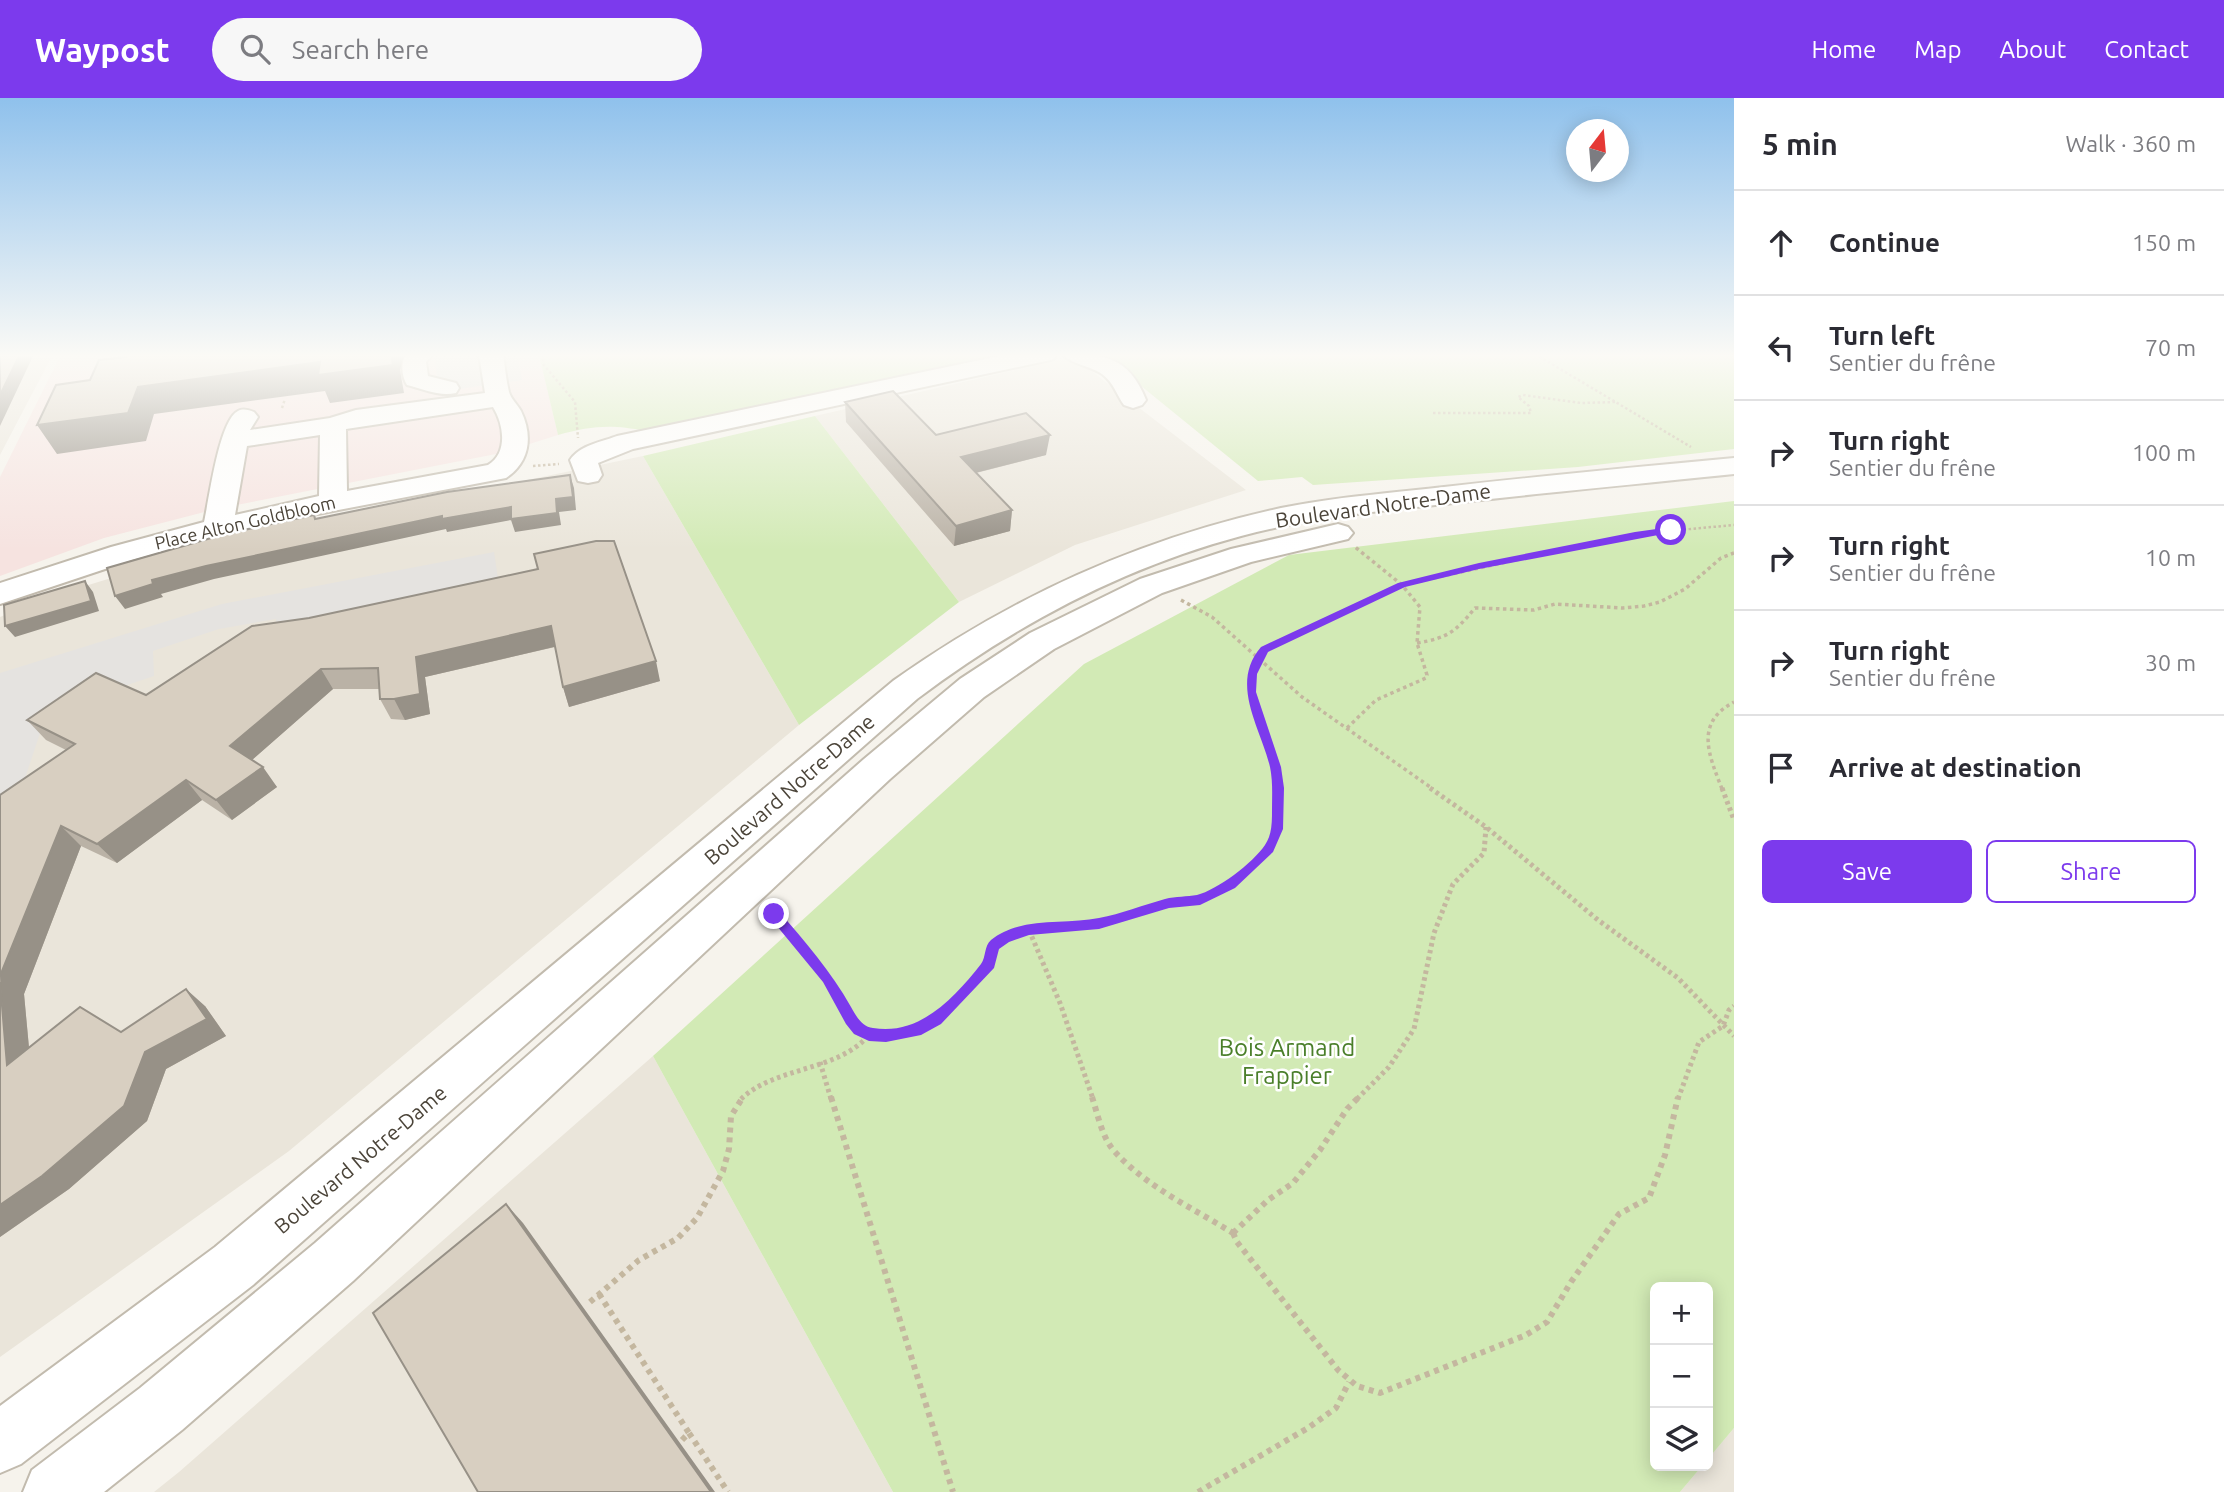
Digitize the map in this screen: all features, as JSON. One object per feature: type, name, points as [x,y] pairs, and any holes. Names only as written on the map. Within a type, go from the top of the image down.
[{"type":"street","points":[[218,526],[242,419]]},
{"type":"street","points":[[322,419],[333,425]]},
{"type":"street","points":[[236,440],[333,425],[353,419]]},
{"type":"street","points":[[502,469],[515,453],[516,441],[510,419]]},
{"type":"street","points":[[586,467],[599,451],[626,442],[737,419]]},
{"type":"street","points":[[333,425],[333,500]]},
{"type":"street","name":"Boulevard Notre-Dame","points":[[0,1443],[234,1266],[905,691],[949,657],[1012,618],[1059,593],[1131,561],[1193,541],[1285,517],[1420,498],[1734,466]]},
{"type":"street","name":"Place Alton Goldbloom","points":[[0,594],[109,556],[218,526],[333,500],[502,469]]},
{"type":"street","name":"Boulevard Notre-Dame","points":[[54,1492],[192,1383],[334,1262],[925,726],[972,688],[1042,641],[1108,605],[1170,579],[1242,555],[1302,540],[1716,470]]},
{"type":"path","points":[[502,469],[563,464],[586,467],[575,419]]},
{"type":"path","points":[[1641,419],[1716,470]]},
{"type":"path","points":[[759,909],[774,914],[780,920],[827,978],[850,1020],[859,1029],[869,1035],[906,1033],[936,1020],[989,964],[993,946],[1005,938],[1029,930],[1099,924],[1169,903],[1200,900],[1231,884],[1269,849],[1277,829],[1278,788],[1275,767],[1251,692],[1252,674],[1258,657],[1264,650],[1402,585],[1635,534],[1734,525]]},
{"type":"path","points":[[1347,728],[1355,723],[1369,704],[1426,678],[1427,675],[1417,643],[1420,607],[1402,585],[1349,541]]},
{"type":"path","points":[[1417,643],[1437,640],[1455,632],[1471,611],[1480,607],[1534,610],[1555,604],[1572,604],[1623,608],[1660,602],[1685,589],[1721,558],[1734,553]]},
{"type":"path","points":[[1173,596],[1212,617],[1302,697],[1486,827],[1598,920],[1678,978],[1734,1036]]},
{"type":"path","points":[[1734,702],[1713,714],[1708,721],[1707,733],[1710,753],[1734,820]]},
{"type":"path","points":[[1233,1233],[1268,1200],[1293,1183],[1320,1150],[1347,1109],[1389,1067],[1414,1029],[1434,933],[1453,884],[1483,853],[1486,827]]},
{"type":"path","points":[[1029,930],[1059,1003],[1106,1138],[1115,1152],[1154,1184],[1233,1233],[1237,1242],[1349,1382],[1368,1392],[1380,1393],[1526,1335],[1547,1322],[1571,1282],[1619,1214],[1649,1198],[1665,1155],[1673,1114],[1689,1064],[1699,1042],[1723,1026],[1729,1010],[1734,1006]]},
{"type":"path","points":[[590,1302],[641,1258],[669,1245],[690,1225],[704,1206],[717,1186],[728,1157],[729,1128],[736,1103],[771,1079],[837,1058],[859,1047],[869,1035]]},
{"type":"path","points":[[820,1062],[953,1492]]},
{"type":"path","points":[[599,1294],[728,1492]]},
{"type":"path","points":[[1198,1492],[1308,1428],[1336,1408],[1349,1382]]},
{"type":"path","points":[[682,1440],[689,1433]]},
{"type":"shaded area","points":[[0,419],[19,419],[0,455]]},
{"type":"shaded area","points":[[29,419],[554,419],[558,435],[501,453],[216,509],[104,538],[0,576],[0,477]]},
{"type":"shaded area","points":[[817,419],[1154,419],[1246,490],[1075,545],[959,602]]},
{"type":"shaded area","points":[[643,456],[799,725],[289,1151],[0,1357],[0,617],[43,599],[225,543]]},
{"type":"shaded area","points":[[494,552],[498,579],[277,627],[276,619],[219,629],[153,651],[154,676],[47,712],[24,781],[0,802],[0,673],[222,604]]},
{"type":"shaded area","points":[[653,1056],[893,1492],[154,1492],[179,1472]]},
{"type":"shaded area","points":[[1734,1428],[1734,1492],[1680,1492],[1698,1471],[1713,1471],[1713,1453]]},
{"type":"green space","points":[[554,419],[702,419],[645,431],[601,427],[558,435]]},
{"type":"green space","points":[[802,419],[817,419],[959,602],[799,725],[643,456]]},
{"type":"green space","points":[[1182,419],[1734,419],[1734,449],[1578,467],[1313,485],[1302,477],[1258,481]]},
{"type":"green space","name":"Bois Armand Frappier","points":[[1734,501],[1734,1428],[1713,1453],[1713,1282],[1650,1282],[1650,1471],[1698,1471],[1680,1492],[893,1492],[653,1056],[1084,664],[1289,555]]},
{"type":"building","points":[[40,419],[82,419],[37,425]]},
{"type":"building","points":[[860,419],[920,419],[936,435],[1001,419],[1033,419],[1050,435],[961,457],[1012,510],[956,526]]},
{"type":"building","points":[[570,475],[573,497],[556,499],[557,513],[511,519],[511,507],[442,519],[442,516],[206,566],[152,580],[153,584],[115,596],[107,568],[225,534],[314,515],[315,519],[447,492]]},
{"type":"building","points":[[596,541],[614,541],[656,661],[563,687],[551,626],[416,657],[420,694],[394,699],[380,699],[378,668],[321,669],[230,746],[263,767],[216,800],[186,780],[97,844],[61,826],[0,976],[0,795],[75,744],[27,720],[96,673],[146,695],[252,626],[309,618],[538,569],[534,554]]},
{"type":"building","points":[[85,581],[91,601],[5,626],[4,605]]},
{"type":"building","points":[[0,982],[7,1065],[80,1007],[121,1032],[186,989],[207,1019],[145,1052],[124,1106],[42,1176],[0,1205]]},
{"type":"building","points":[[506,1204],[711,1492],[478,1492],[373,1313]]},
{"type":"route","points":[[774,914],[827,978],[850,1020],[859,1029],[869,1035],[886,1035],[921,1028],[936,1020],[954,1003],[989,964],[993,946],[1005,938],[1029,930],[1099,924],[1169,903],[1200,900],[1231,884],[1269,849],[1277,829],[1278,788],[1275,767],[1251,692],[1252,674],[1258,657],[1264,650],[1402,585],[1635,534],[1671,530]]}]
